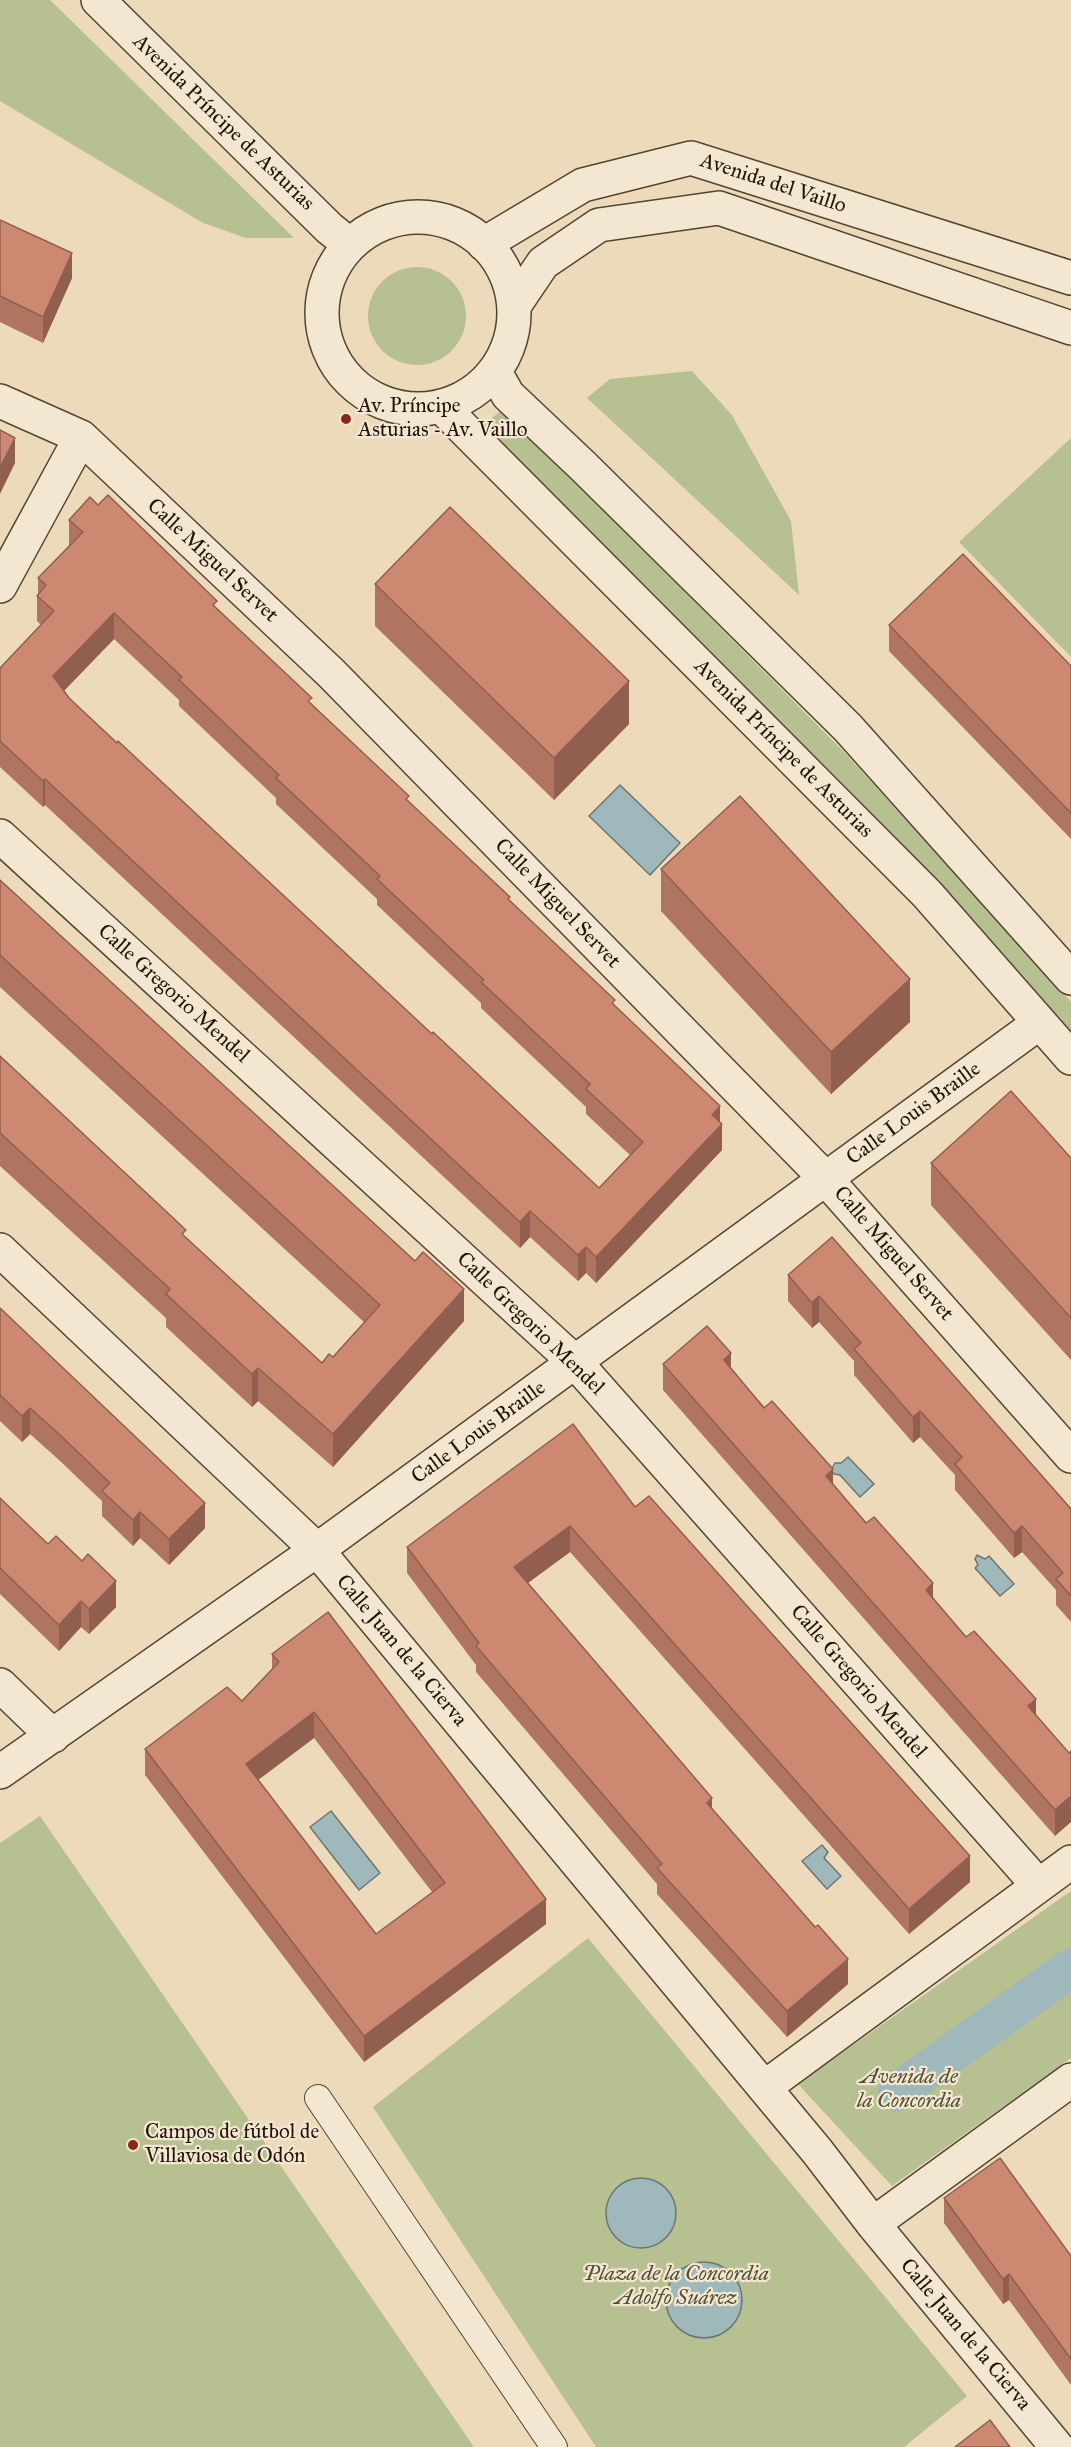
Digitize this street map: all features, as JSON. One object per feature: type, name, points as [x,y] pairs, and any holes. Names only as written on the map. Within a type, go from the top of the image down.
[{"type":"street","name":"Avenida Príncipe de Asturias","points":[[98,0],[329,228],[350,244]]},
{"type":"street","name":"Avenida del Vaillo","points":[[484,244],[583,185],[691,158],[1071,278]]},
{"type":"street","name":"Avenida del Vaillo","points":[[514,306],[543,263],[599,225],[719,207],[1071,328]]},
{"type":"street","points":[[402,218],[432,218],[460,227],[484,244],[498,261],[508,281],[514,306],[513,331],[504,356],[495,372],[468,396],[442,407],[410,410],[380,402],[353,385],[333,361],[323,331],[322,300],[331,270],[350,244],[374,227],[402,218]]},
{"type":"street","points":[[495,372],[508,395],[848,728],[1071,978]]},
{"type":"street","name":"Calle Miguel Servet","points":[[0,400],[81,437],[331,673],[825,1178],[1071,1456]]},
{"type":"street","name":"Avenida Príncipe de Asturias","points":[[442,407],[927,894],[1071,1058]]},
{"type":"street","points":[[0,586],[81,437]]},
{"type":"street","name":"Calle Gregorio Mendel","points":[[0,836],[576,1363],[1038,1885]]},
{"type":"street","name":"Calle Louis Braille","points":[[0,1772],[317,1550],[1039,1023]]},
{"type":"street","name":"Calle Juan de la Cierva","points":[[0,1250],[317,1550],[765,2087],[873,2224],[1057,2447]]},
{"type":"street","points":[[0,1685],[53,1736]]},
{"type":"street","points":[[765,2087],[1071,1862]]},
{"type":"street","points":[[873,2224],[1071,2080]]},
{"type":"street","points":[[318,2098],[554,2447]]},
{"type":"green space","points":[[0,0],[50,0],[294,238],[246,238],[203,223],[0,101]]},
{"type":"green space","points":[[417,267],[436,271],[452,281],[462,297],[466,316],[462,335],[452,351],[436,361],[417,365],[398,361],[382,351],[372,335],[368,316],[372,297],[382,281],[398,271]]},
{"type":"green space","points":[[692,371],[732,415],[791,521],[799,595],[587,398],[610,379]]},
{"type":"green space","points":[[503,409],[845,753],[949,867],[1071,1002],[1071,1033],[765,706],[483,425]]},
{"type":"green space","points":[[1071,438],[1071,657],[959,542]]},
{"type":"green space","name":"Campos de fútbol de Villaviosa de Odón","points":[[40,1816],[474,2447],[0,2447],[0,1843]]},
{"type":"green space","name":"Avenida de la Concordia","points":[[1071,1891],[1071,2058],[892,2186],[798,2084]]},
{"type":"green space","name":"Plaza de la Concordia Adolfo Suárez","points":[[588,1938],[967,2396],[904,2447],[596,2447],[373,2107]]},
{"type":"water","points":[[620,785],[680,843],[650,875],[589,816]]},
{"type":"water","points":[[848,1457],[874,1484],[860,1497],[840,1475],[834,1474],[831,1470],[835,1463],[841,1463]]},
{"type":"water","points":[[977,1555],[985,1559],[989,1556],[1014,1584],[1000,1596],[975,1568],[978,1565],[975,1559]]},
{"type":"water","points":[[331,1811],[380,1873],[359,1890],[310,1827]]},
{"type":"water","points":[[822,1845],[828,1852],[824,1858],[841,1876],[827,1889],[802,1861]]},
{"type":"water","points":[[648,2178],[661,2184],[670,2193],[674,2199],[676,2213],[674,2227],[666,2238],[655,2246],[634,2248],[616,2238],[608,2227],[606,2206],[616,2188],[627,2180]]},
{"type":"water","points":[[697,2262],[711,2262],[725,2268],[736,2279],[742,2293],[739,2315],[731,2327],[711,2338],[697,2338],[683,2332],[672,2321],[666,2307],[666,2293],[672,2279],[683,2268]]},
{"type":"building","points":[[0,220],[72,253],[43,317],[0,296]]},
{"type":"building","points":[[0,430],[15,438],[0,468]]},
{"type":"building","points":[[108,495],[217,601],[213,605],[312,698],[308,701],[409,796],[406,799],[510,897],[508,899],[615,1000],[612,1003],[720,1106],[712,1115],[722,1124],[596,1257],[586,1247],[578,1255],[530,1211],[520,1222],[45,779],[43,781],[0,741],[0,668],[54,611],[37,596],[46,585],[38,578],[83,532],[69,520],[90,497],[98,505]],"holes":[[[114,613],[182,677],[179,680],[279,775],[276,778],[380,876],[377,879],[484,980],[481,982],[590,1084],[586,1089],[643,1142],[599,1188],[433,1032],[432,1034],[69,698],[53,676]]]},
{"type":"building","points":[[450,507],[629,681],[554,758],[375,584]]},
{"type":"building","points":[[963,554],[1071,666],[1071,813],[889,625]]},
{"type":"building","points":[[740,796],[910,979],[831,1052],[661,869]]},
{"type":"building","points":[[0,880],[415,1261],[423,1252],[464,1289],[333,1434],[258,1368],[252,1374],[166,1294],[170,1289],[0,1133],[0,1056],[186,1230],[182,1234],[322,1363],[329,1354],[333,1357],[380,1305],[0,955]]},
{"type":"building","points":[[1011,1091],[1071,1158],[1071,1318],[931,1163]]},
{"type":"building","points":[[832,1237],[1071,1509],[1071,1596],[1056,1579],[1063,1573],[1022,1526],[1014,1533],[955,1464],[962,1457],[920,1411],[913,1417],[854,1349],[861,1343],[819,1296],[812,1303],[788,1275]]},
{"type":"building","points":[[0,1308],[205,1503],[169,1539],[140,1512],[133,1520],[102,1491],[110,1483],[30,1408],[22,1416],[0,1395]]},
{"type":"building","points":[[707,1326],[731,1353],[724,1360],[764,1408],[772,1401],[833,1469],[826,1476],[866,1523],[874,1517],[933,1583],[926,1590],[966,1637],[974,1631],[1036,1699],[1028,1706],[1069,1753],[1071,1751],[1071,1796],[1055,1810],[663,1364]]},
{"type":"building","points":[[573,1424],[635,1507],[649,1496],[970,1856],[909,1909],[570,1526],[514,1567],[712,1798],[707,1803],[815,1927],[818,1925],[848,1959],[787,2011],[657,1868],[662,1864],[476,1646],[479,1643],[407,1547]]},
{"type":"building","points":[[0,1498],[48,1544],[56,1536],[82,1561],[88,1554],[116,1581],[89,1609],[81,1601],[59,1625],[0,1568]]},
{"type":"building","points":[[328,1612],[546,1899],[364,2036],[145,1749],[227,1687],[242,1701],[279,1662],[272,1654]],"holes":[[[314,1712],[445,1883],[376,1934],[246,1764]]]},
{"type":"building","points":[[1000,2158],[1071,2256],[1071,2359],[1009,2274],[1003,2279],[944,2198]]},
{"type":"building","points":[[990,2420],[1010,2447],[955,2447]]},
{"type":"waterway","points":[[897,2092],[1071,1968]]},
{"type":"place","name":"Av. Príncipe Asturias - Av. Vaillo","points":[[346,419]]},
{"type":"place","name":"Campos de fútbol de Villaviosa de Odón","points":[[133,2145]]}]
